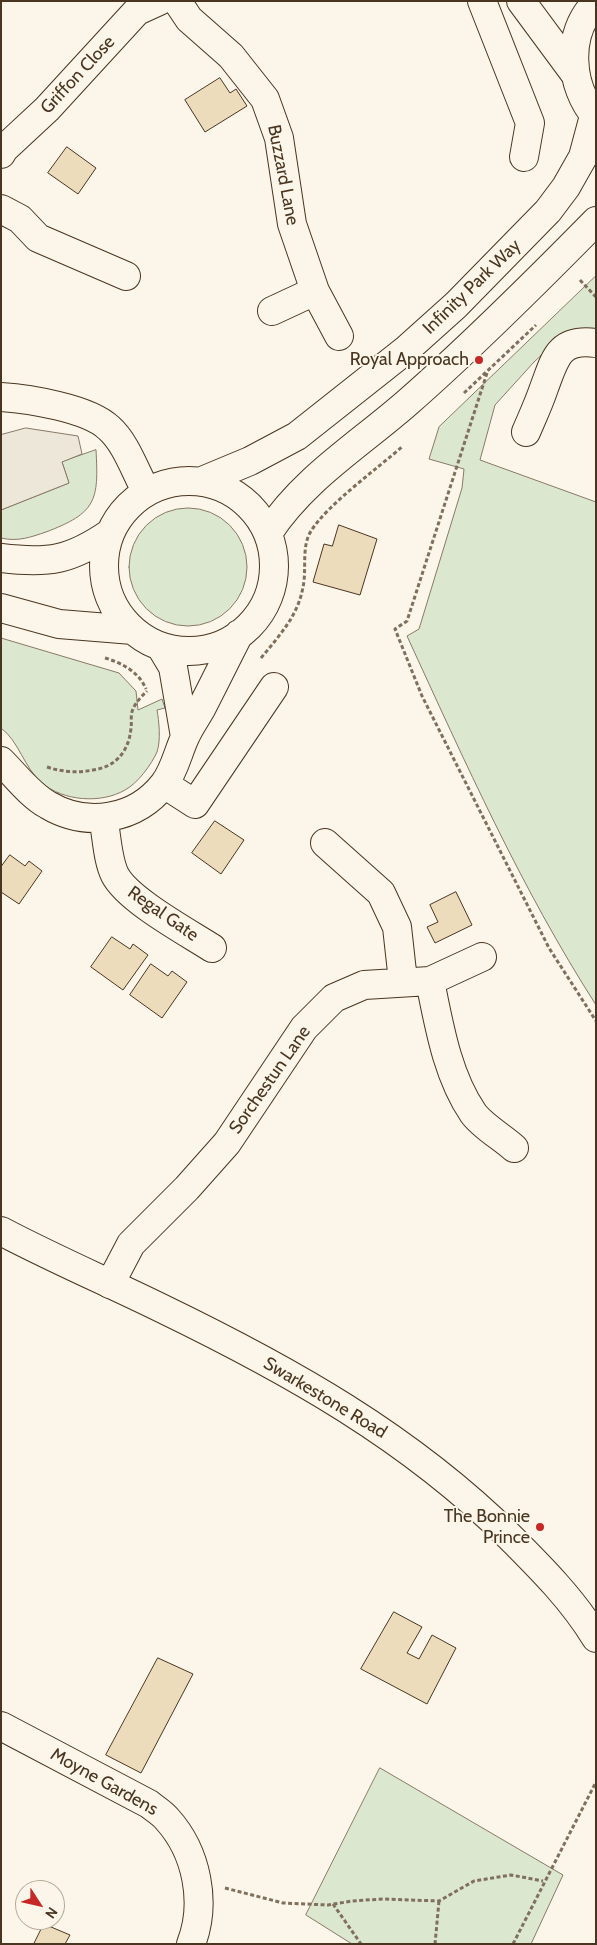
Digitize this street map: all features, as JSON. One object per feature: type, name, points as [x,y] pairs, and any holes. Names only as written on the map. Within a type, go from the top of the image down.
[{"type":"street","name":"Griffon Close","points":[[1,154],[47,109],[137,12],[159,1]]},
{"type":"street","name":"Buzzard Lane","points":[[177,1],[189,19],[232,56],[266,98],[279,138],[292,224],[315,291],[339,336]]},
{"type":"street","points":[[482,1],[530,123],[524,157]]},
{"type":"street","points":[[521,1],[575,74],[586,103],[595,116]]},
{"type":"street","points":[[575,74],[574,43],[584,19],[596,3]]},
{"type":"street","name":"Infinity Park Way","points":[[202,481],[250,462],[297,436],[407,349],[456,305],[548,211],[566,187],[583,157],[595,116]]},
{"type":"street","points":[[10,214],[38,238],[126,276]]},
{"type":"street","points":[[268,533],[283,510],[304,487],[406,403],[472,344],[596,221]]},
{"type":"street","points":[[272,311],[315,291]]},
{"type":"street","points":[[526,432],[556,356],[571,344],[590,342]]},
{"type":"street","points":[[1,398],[31,400],[99,420],[118,440],[146,491]]},
{"type":"street","points":[[173,481],[202,481],[216,484],[242,498],[262,520],[268,533],[274,561],[271,589],[259,614],[239,634],[217,646],[194,651],[161,647],[133,630],[120,617],[111,602],[105,585],[103,568],[105,550],[110,533],[125,509],[146,491],[173,481]]},
{"type":"street","points":[[1,558],[33,561],[61,559],[86,549],[110,533]]},
{"type":"street","points":[[1,608],[59,624],[133,630]]},
{"type":"street","points":[[1,761],[32,793],[47,805],[76,817],[104,818],[125,814],[142,805],[164,784],[177,760],[185,737],[239,634]]},
{"type":"street","points":[[161,647],[173,667],[185,737]]},
{"type":"street","points":[[164,784],[195,804],[274,687]]},
{"type":"street","name":"Regal Gate","points":[[104,818],[114,873],[121,884],[144,903],[212,948]]},
{"type":"street","points":[[325,843],[381,893],[397,927],[403,981]]},
{"type":"street","name":"Sorchestun Lane","points":[[110,1284],[131,1244],[187,1188],[227,1143],[304,1028],[334,998],[364,985],[403,981],[430,981],[482,957]]},
{"type":"street","points":[[430,981],[439,1027],[455,1079],[474,1114],[514,1148]]},
{"type":"street","name":"Swarkestone Road","points":[[1,1231],[161,1308],[317,1389],[384,1433],[462,1493],[494,1522],[567,1598],[596,1638]]},
{"type":"street","name":"Moyne Gardens","points":[[1,1726],[149,1804],[167,1818],[179,1836],[198,1880],[199,1910],[191,1944]]},
{"type":"path","points":[[573,287],[586,274]]},
{"type":"path","points":[[580,280],[596,298]]},
{"type":"path","points":[[458,398],[487,373],[539,322]]},
{"type":"path","points":[[487,373],[407,621],[396,629],[422,696],[549,948],[596,1021]]},
{"type":"path","points":[[258,661],[295,612],[304,585],[306,549],[311,531],[328,512],[406,443]]},
{"type":"path","points":[[99,656],[124,665],[140,678],[148,691]]},
{"type":"path","points":[[43,765],[75,772],[98,770],[112,764],[122,756],[127,747],[130,737],[132,710],[148,691],[176,684]]},
{"type":"path","points":[[512,1944],[596,1782]]},
{"type":"path","points":[[198,1880],[283,1903],[333,1904],[390,1899],[439,1901],[474,1881],[511,1875],[543,1881]]},
{"type":"path","points":[[435,1944],[439,1901]]},
{"type":"path","points":[[333,1904],[361,1944]]},
{"type":"green space","points":[[596,276],[596,337],[561,337],[534,362],[495,405],[480,460],[596,502],[596,1005],[543,916],[495,824],[407,636],[419,629],[462,488],[464,469],[429,459],[439,427]]},
{"type":"green space","points":[[96,450],[95,493],[85,511],[63,525],[35,536],[19,539],[1,538],[1,510],[69,483],[62,462]]},
{"type":"green space","points":[[188,508],[211,513],[230,525],[242,544],[247,567],[242,590],[230,609],[211,621],[188,626],[165,621],[146,609],[134,590],[129,567],[134,544],[146,525],[165,513]]},
{"type":"green space","points":[[1,638],[119,673],[136,691],[138,710],[162,699],[165,708],[157,710],[159,736],[157,752],[148,768],[135,783],[115,794],[94,799],[60,794],[36,777],[7,733],[1,728]]},
{"type":"green space","points":[[380,1768],[563,1875],[531,1944],[352,1944],[306,1915]]},
{"type":"shaded area","points":[[26,428],[78,436],[82,454],[62,462],[69,483],[1,510],[1,435]]},
{"type":"building","points":[[220,78],[230,93],[236,89],[247,106],[205,132],[185,100]]},
{"type":"building","points":[[67,147],[96,168],[78,194],[48,173]]},
{"type":"building","points":[[339,525],[377,539],[360,595],[313,582],[324,544],[332,546]]},
{"type":"building","points":[[215,821],[244,840],[221,874],[192,853]]},
{"type":"building","points":[[10,855],[25,866],[29,861],[42,871],[19,904],[1,892],[1,867]]},
{"type":"building","points":[[456,892],[472,925],[435,943],[427,927],[438,922],[430,905]]},
{"type":"building","points":[[112,937],[130,949],[133,944],[148,955],[123,990],[91,967]]},
{"type":"building","points":[[151,964],[168,976],[172,971],[187,982],[162,1018],[130,995]]},
{"type":"building","points":[[394,1612],[422,1627],[407,1653],[419,1659],[432,1635],[456,1648],[427,1704],[361,1669]]},
{"type":"building","points":[[158,1658],[193,1674],[141,1773],[106,1755]]},
{"type":"building","points":[[41,1930],[58,1930],[70,1935],[65,1944],[34,1944]]},
{"type":"place","name":"Royal Approach","points":[[479,360]]},
{"type":"place","name":"The Bonnie Prince","points":[[540,1527]]}]
